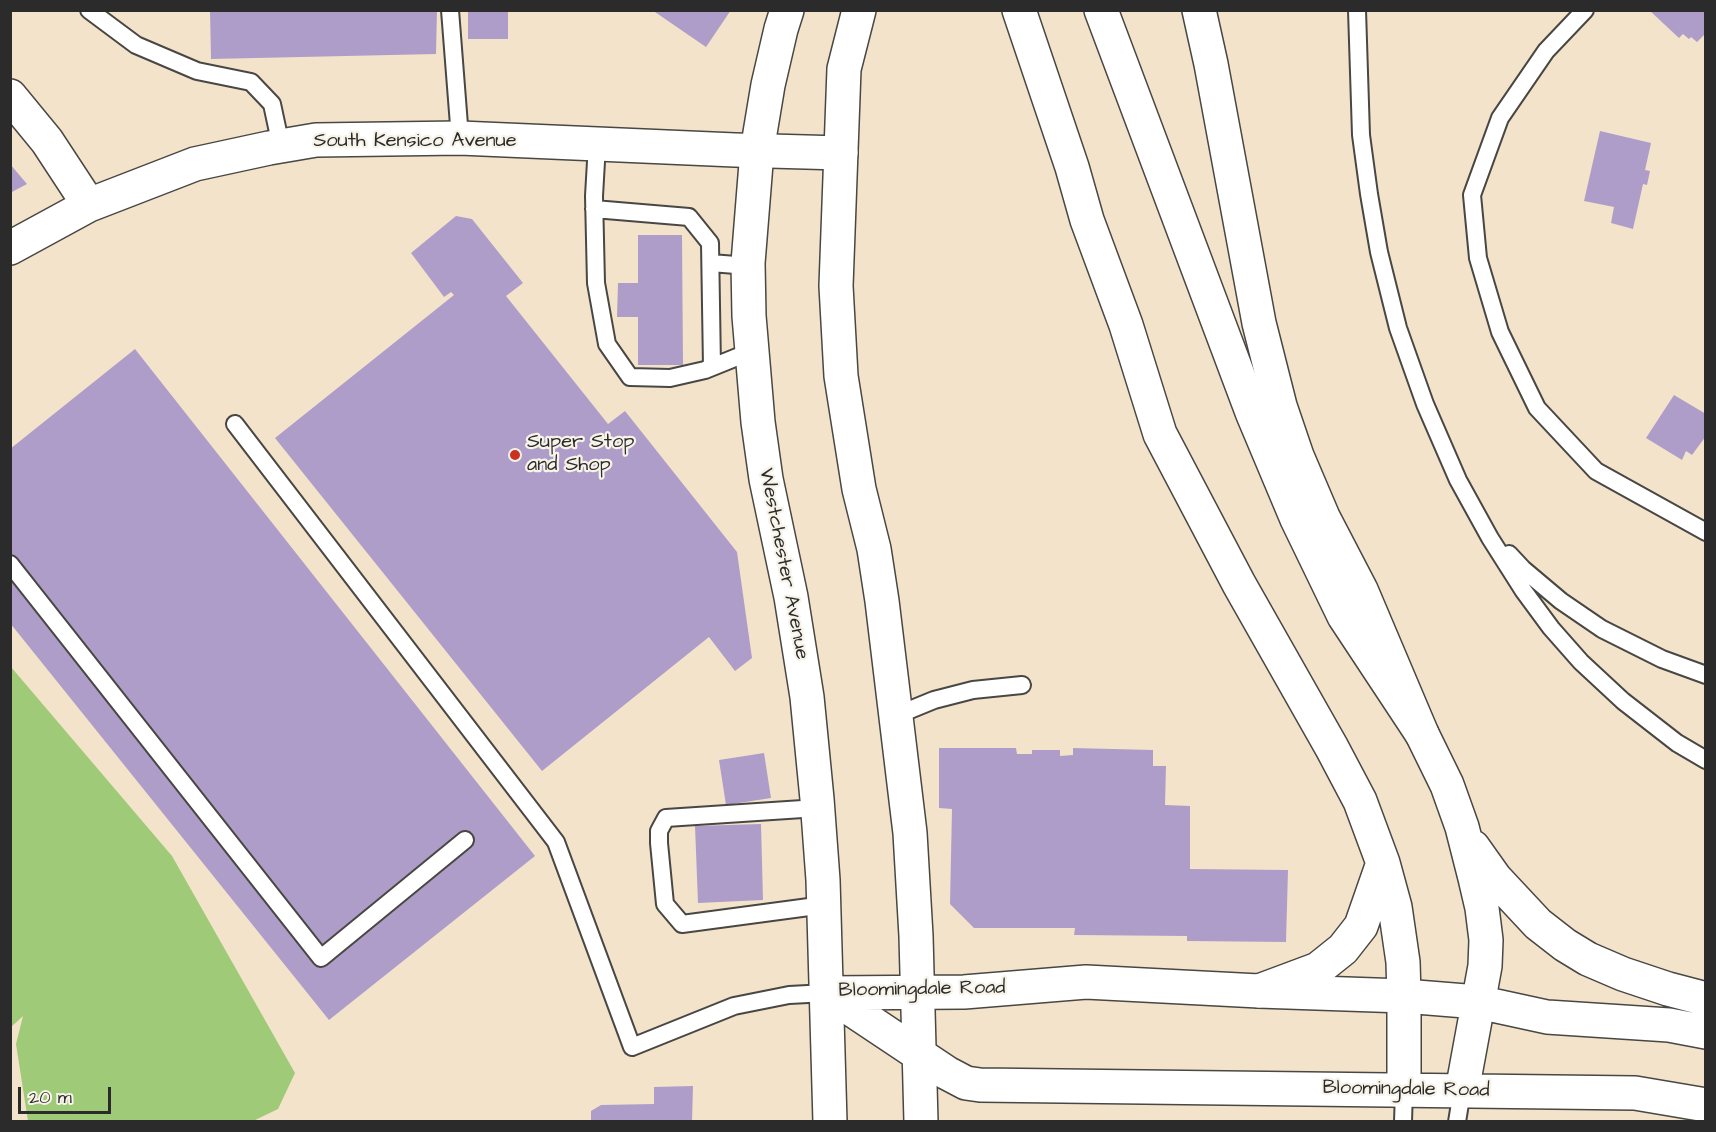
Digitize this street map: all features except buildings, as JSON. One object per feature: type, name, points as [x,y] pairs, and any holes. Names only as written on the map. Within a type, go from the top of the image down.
[{"type":"main road","name":"Westchester Avenue","points":[[787,10],[768,86],[757,151],[748,266],[749,316],[758,422],[766,478],[791,597],[807,697],[818,808],[824,905],[830,1122]]},
{"type":"main road","points":[[858,10],[844,69],[836,286],[842,376],[859,489],[874,549],[882,601],[910,833],[916,936],[921,1122]]},
{"type":"main road","points":[[1019,10],[1072,167],[1087,220],[1126,325],[1160,434],[1239,584],[1338,759],[1359,801],[1383,863],[1395,908],[1403,962],[1404,1106]]},
{"type":"main road","points":[[1101,10],[1248,402],[1297,519],[1344,616],[1422,734]]},
{"type":"main road","points":[[1199,10],[1259,323],[1280,406],[1297,456],[1323,517],[1361,590],[1422,734],[1447,785],[1462,827],[1482,908],[1486,940],[1485,966],[1460,1106]]},
{"type":"main road","points":[[10,96],[47,141],[89,205]]},
{"type":"main road","name":"South Kensico Avenue","points":[[10,248],[89,205],[195,164],[316,140],[460,138],[841,153]]},
{"type":"main road","points":[[1462,827],[1475,852],[1495,878],[1538,924],[1565,945],[1588,959],[1623,974],[1706,999]]},
{"type":"main road","points":[[1259,991],[1318,969],[1343,950],[1360,926],[1383,863]]},
{"type":"main road","name":"Bloomingdale Road","points":[[826,993],[964,992],[1086,982],[1404,996],[1478,1002],[1547,1017],[1669,1025],[1706,1032]]},
{"type":"main road","name":"Bloomingdale Road","points":[[826,993],[966,1083],[980,1085],[1404,1106],[1460,1106],[1635,1093],[1706,1105]]},
{"type":"lane","points":[[89,10],[136,45],[197,71],[251,82],[273,104],[281,146]]},
{"type":"lane","points":[[450,10],[460,138]]},
{"type":"lane","points":[[1357,10],[1361,135],[1379,252],[1398,328],[1425,404],[1458,480],[1523,591],[1581,662],[1632,708],[1677,743],[1706,760]]},
{"type":"lane","points":[[1585,10],[1546,51],[1500,118],[1472,195],[1478,258],[1500,332],[1537,408],[1596,471],[1706,532]]},
{"type":"lane","points":[[597,144],[594,209],[596,283],[607,344],[630,377],[670,378],[712,367],[753,351]]},
{"type":"lane","points":[[594,209],[689,217],[710,243],[712,367]]},
{"type":"lane","points":[[711,263],[748,266]]},
{"type":"lane","points":[[235,424],[556,842],[632,1047],[734,1006],[789,995],[826,993]]},
{"type":"lane","points":[[1484,526],[1522,569],[1561,601],[1602,629],[1662,659],[1706,675]]},
{"type":"lane","points":[[10,564],[321,958],[465,840]]},
{"type":"lane","points":[[895,716],[934,700],[973,690],[1022,686]]},
{"type":"lane","points":[[818,808],[666,818],[659,831],[659,843],[665,904],[682,924],[824,905]]},
{"type":"green space","points":[[11,667],[172,856],[295,1073],[278,1109],[251,1122],[28,1121],[16,1044],[23,1016],[10,1028]]},
{"type":"place","name":"Super Stop and Shop","points":[[515,455]]}]
